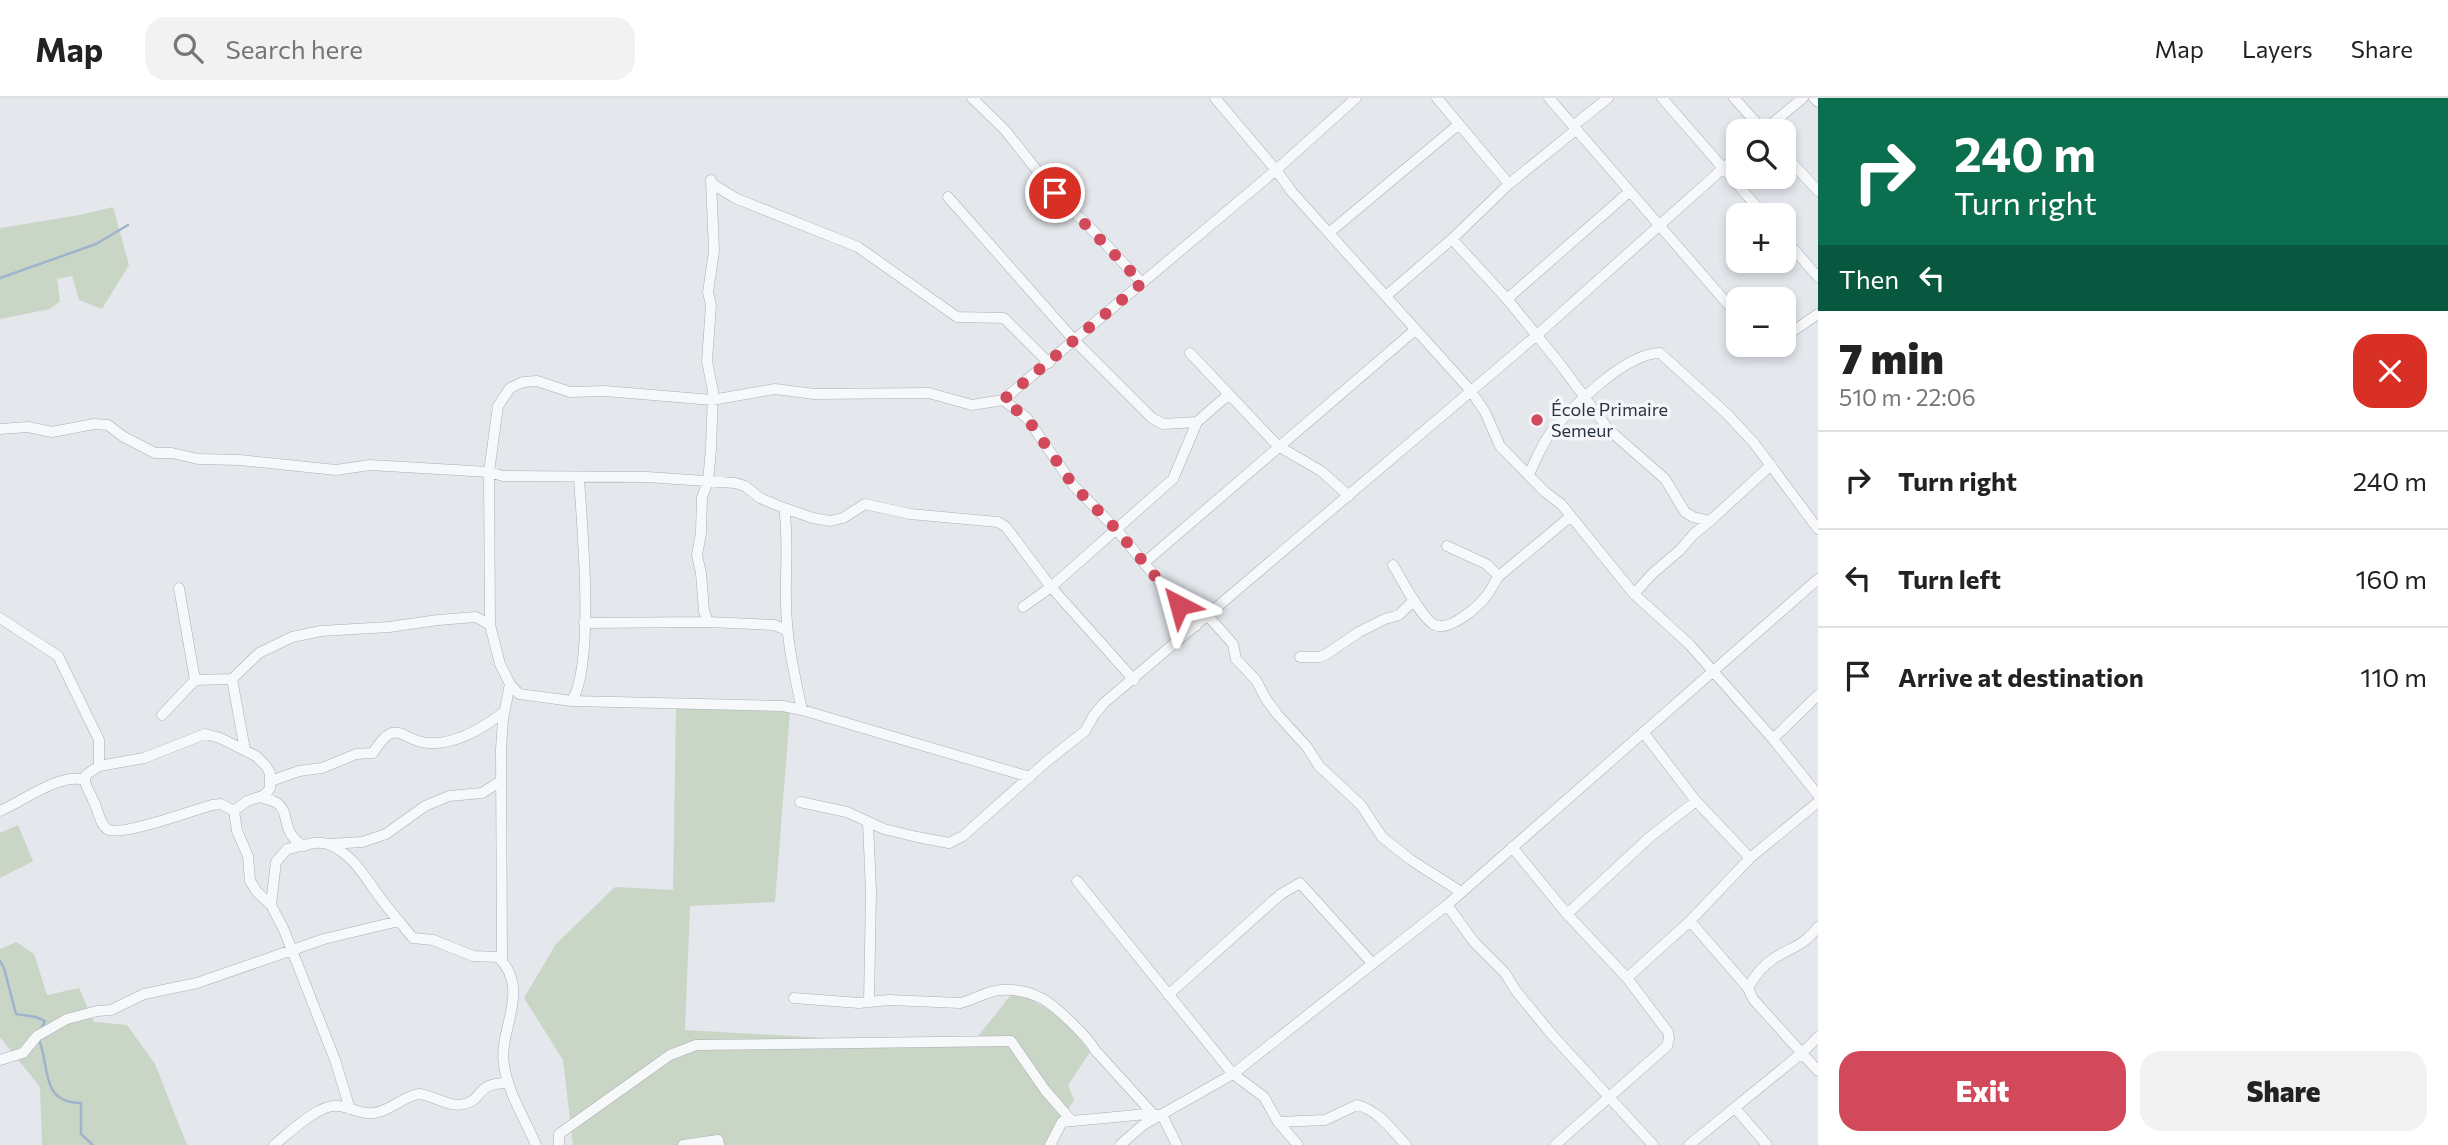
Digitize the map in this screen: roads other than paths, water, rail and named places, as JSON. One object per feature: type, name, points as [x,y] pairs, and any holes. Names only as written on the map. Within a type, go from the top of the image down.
[{"type":"street","points":[[972,98],[1005,130],[1065,206],[1084,221],[1142,283]]},
{"type":"street","points":[[1030,777],[802,710],[747,704],[572,701],[519,694],[510,684],[500,664],[490,625],[489,472],[498,406],[510,388],[523,382],[537,381],[570,392],[605,391],[712,400],[775,388],[814,394],[929,393],[972,405],[1003,400],[1276,170],[1356,98]]},
{"type":"street","points":[[1437,98],[1509,184]]},
{"type":"street","points":[[1549,98],[1726,302]]},
{"type":"street","points":[[1386,296],[1608,98]]},
{"type":"street","points":[[1662,98],[1754,203]]},
{"type":"street","points":[[1734,98],[1752,119]]},
{"type":"street","points":[[1778,119],[1803,98]]},
{"type":"street","points":[[1814,98],[1818,102]]},
{"type":"street","points":[[1219,100],[1292,192],[1471,391],[1485,412],[1500,446],[1571,516],[1634,594],[1689,644],[1773,739],[1818,795]]},
{"type":"street","points":[[1330,232],[1458,125]]},
{"type":"street","points":[[800,802],[847,812],[868,822],[917,837],[949,843],[963,836],[1085,731],[1104,703],[1537,335],[1726,165]]},
{"type":"street","points":[[1796,167],[1818,191]]},
{"type":"street","points":[[708,622],[704,611],[697,555],[702,497],[708,482],[712,400],[707,361],[711,305],[708,292],[714,251],[711,182],[735,198],[858,247],[957,317],[1004,318],[1049,363]]},
{"type":"street","points":[[1507,299],[1629,192]]},
{"type":"street","points":[[948,197],[1074,340],[1152,418],[1163,424],[1197,422]]},
{"type":"street","points":[[1452,239],[1537,335],[1608,429],[1665,479],[1685,512],[1710,521]]},
{"type":"street","points":[[1796,252],[1818,277]]},
{"type":"street","points":[[1796,329],[1818,314]]},
{"type":"street","points":[[1144,563],[1415,330]]},
{"type":"street","points":[[1190,353],[1278,446],[1321,471],[1349,496]]},
{"type":"street","points":[[1529,474],[1551,432],[1584,398],[1620,369],[1643,356],[1660,353],[1755,443],[1818,528]]},
{"type":"street","points":[[1023,607],[1051,587],[1173,480],[1197,422],[1228,396]]},
{"type":"street","points":[[1003,400],[1027,418],[1073,485],[1116,529],[1196,626]]},
{"type":"street","points":[[0,429],[27,427],[52,432],[94,424],[108,425],[124,437],[155,453],[336,470],[370,465],[489,472],[503,476],[647,477],[745,486],[760,498],[784,508],[830,521],[843,518],[865,504],[910,514],[998,522],[1006,527],[1051,587],[1133,680]]},
{"type":"street","points":[[1634,594],[1693,534],[1771,465]]},
{"type":"street","points":[[572,701],[580,680],[584,623],[579,478]]},
{"type":"street","points":[[784,508],[788,534],[787,630],[802,710]]},
{"type":"street","points":[[1393,565],[1414,600],[1433,624],[1446,625],[1475,608],[1499,576],[1571,516]]},
{"type":"street","points":[[1447,546],[1486,564],[1499,576]]},
{"type":"street","points":[[1120,1145],[1157,1115],[1233,1074],[1447,905],[1818,579]]},
{"type":"street","points":[[179,588],[195,680]]},
{"type":"street","points":[[1300,656],[1325,655],[1359,632],[1399,615],[1414,600]]},
{"type":"street","points":[[1208,616],[1233,644],[1236,659],[1256,680],[1277,714],[1307,747],[1319,766],[1361,805],[1382,836],[1411,860],[1461,892]]},
{"type":"street","points":[[162,715],[195,680],[232,679],[259,653],[292,637],[321,631],[389,627],[476,617],[490,625]]},
{"type":"street","points":[[0,618],[58,656],[99,740],[99,766]]},
{"type":"street","points":[[584,623],[708,622],[774,625],[787,630]]},
{"type":"street","points":[[232,679],[244,750]]},
{"type":"street","points":[[502,961],[501,781],[504,712],[510,684]]},
{"type":"street","points":[[1773,739],[1818,695]]},
{"type":"street","points":[[271,781],[299,771],[322,768],[356,754],[373,753],[382,738],[392,733],[402,733],[427,743],[445,740],[484,727],[504,712]]},
{"type":"street","points":[[1643,732],[1696,801],[1750,858]]},
{"type":"street","points":[[205,734],[220,738],[256,756],[266,766],[271,781],[270,788],[260,797],[247,801],[234,811],[221,804],[212,805],[148,826],[109,831],[104,828],[86,788],[86,775],[99,766],[144,758],[205,734]]},
{"type":"street","points":[[0,811],[59,782],[80,778],[85,780]]},
{"type":"street","points":[[271,905],[276,862],[287,849],[321,843],[362,842],[386,834],[425,806],[449,796],[482,793],[501,781]]},
{"type":"street","points":[[260,797],[276,803],[282,810],[286,826],[294,840],[304,846]]},
{"type":"street","points":[[1567,914],[1650,837],[1696,801]]},
{"type":"street","points":[[1627,978],[1690,921],[1750,858],[1818,802]]},
{"type":"street","points":[[234,811],[237,831],[248,856],[250,881],[271,905],[292,950],[351,1109]]},
{"type":"street","points":[[868,822],[871,892],[869,1002]]},
{"type":"street","points":[[330,844],[365,873],[413,938],[433,940],[473,956],[498,957],[506,965],[513,995],[511,1018],[502,1054],[508,1083],[536,1145],[548,1145]]},
{"type":"street","points":[[1512,847],[1567,914],[1627,978],[1668,1032],[1669,1038],[1667,1046],[1555,1145]]},
{"type":"street","points":[[1077,881],[1233,1074],[1265,1097],[1278,1122],[1298,1145]]},
{"type":"street","points":[[1168,995],[1281,894],[1300,883],[1373,963]]},
{"type":"street","points":[[1447,905],[1475,942],[1505,973],[1516,991],[1546,1027],[1653,1145]]},
{"type":"street","points":[[0,1060],[23,1053],[37,1037],[67,1019],[111,1010],[144,995],[197,983],[324,939],[398,920]]},
{"type":"street","points":[[1690,921],[1748,988],[1753,999],[1818,1071]]},
{"type":"street","points":[[1748,988],[1755,975],[1773,958],[1810,939],[1818,927]]},
{"type":"street","points":[[794,998],[814,1001],[960,1003],[985,993],[1002,990],[1026,992],[1042,998],[1088,1038],[1095,1050],[1157,1115],[1177,1145]]},
{"type":"street","points":[[1689,1145],[1802,1054],[1818,1037]]},
{"type":"street","points":[[559,1145],[559,1134],[670,1055],[696,1045],[1012,1041],[1045,1090],[1071,1120]]},
{"type":"street","points":[[274,1145],[329,1105],[364,1114],[376,1113],[419,1094],[464,1104],[485,1086],[508,1083]]},
{"type":"street","points":[[1278,1122],[1325,1120],[1357,1105],[1367,1107],[1376,1114],[1406,1145]]},
{"type":"street","points":[[1735,1108],[1767,1145]]},
{"type":"street","points":[[1050,1145],[1062,1122],[1157,1115]]},
{"type":"street","points":[[683,1145],[718,1140],[719,1145]]},
{"type":"waterway","points":[[0,278],[96,244],[128,225]]},
{"type":"waterway","points":[[0,961],[16,1014],[45,1021],[41,1029]]},
{"type":"waterway","points":[[38,1038],[52,1089],[67,1101],[81,1103],[81,1134],[93,1145]]},
{"type":"place","name":"École Primaire Semeur","points":[[1537,420]]}]
